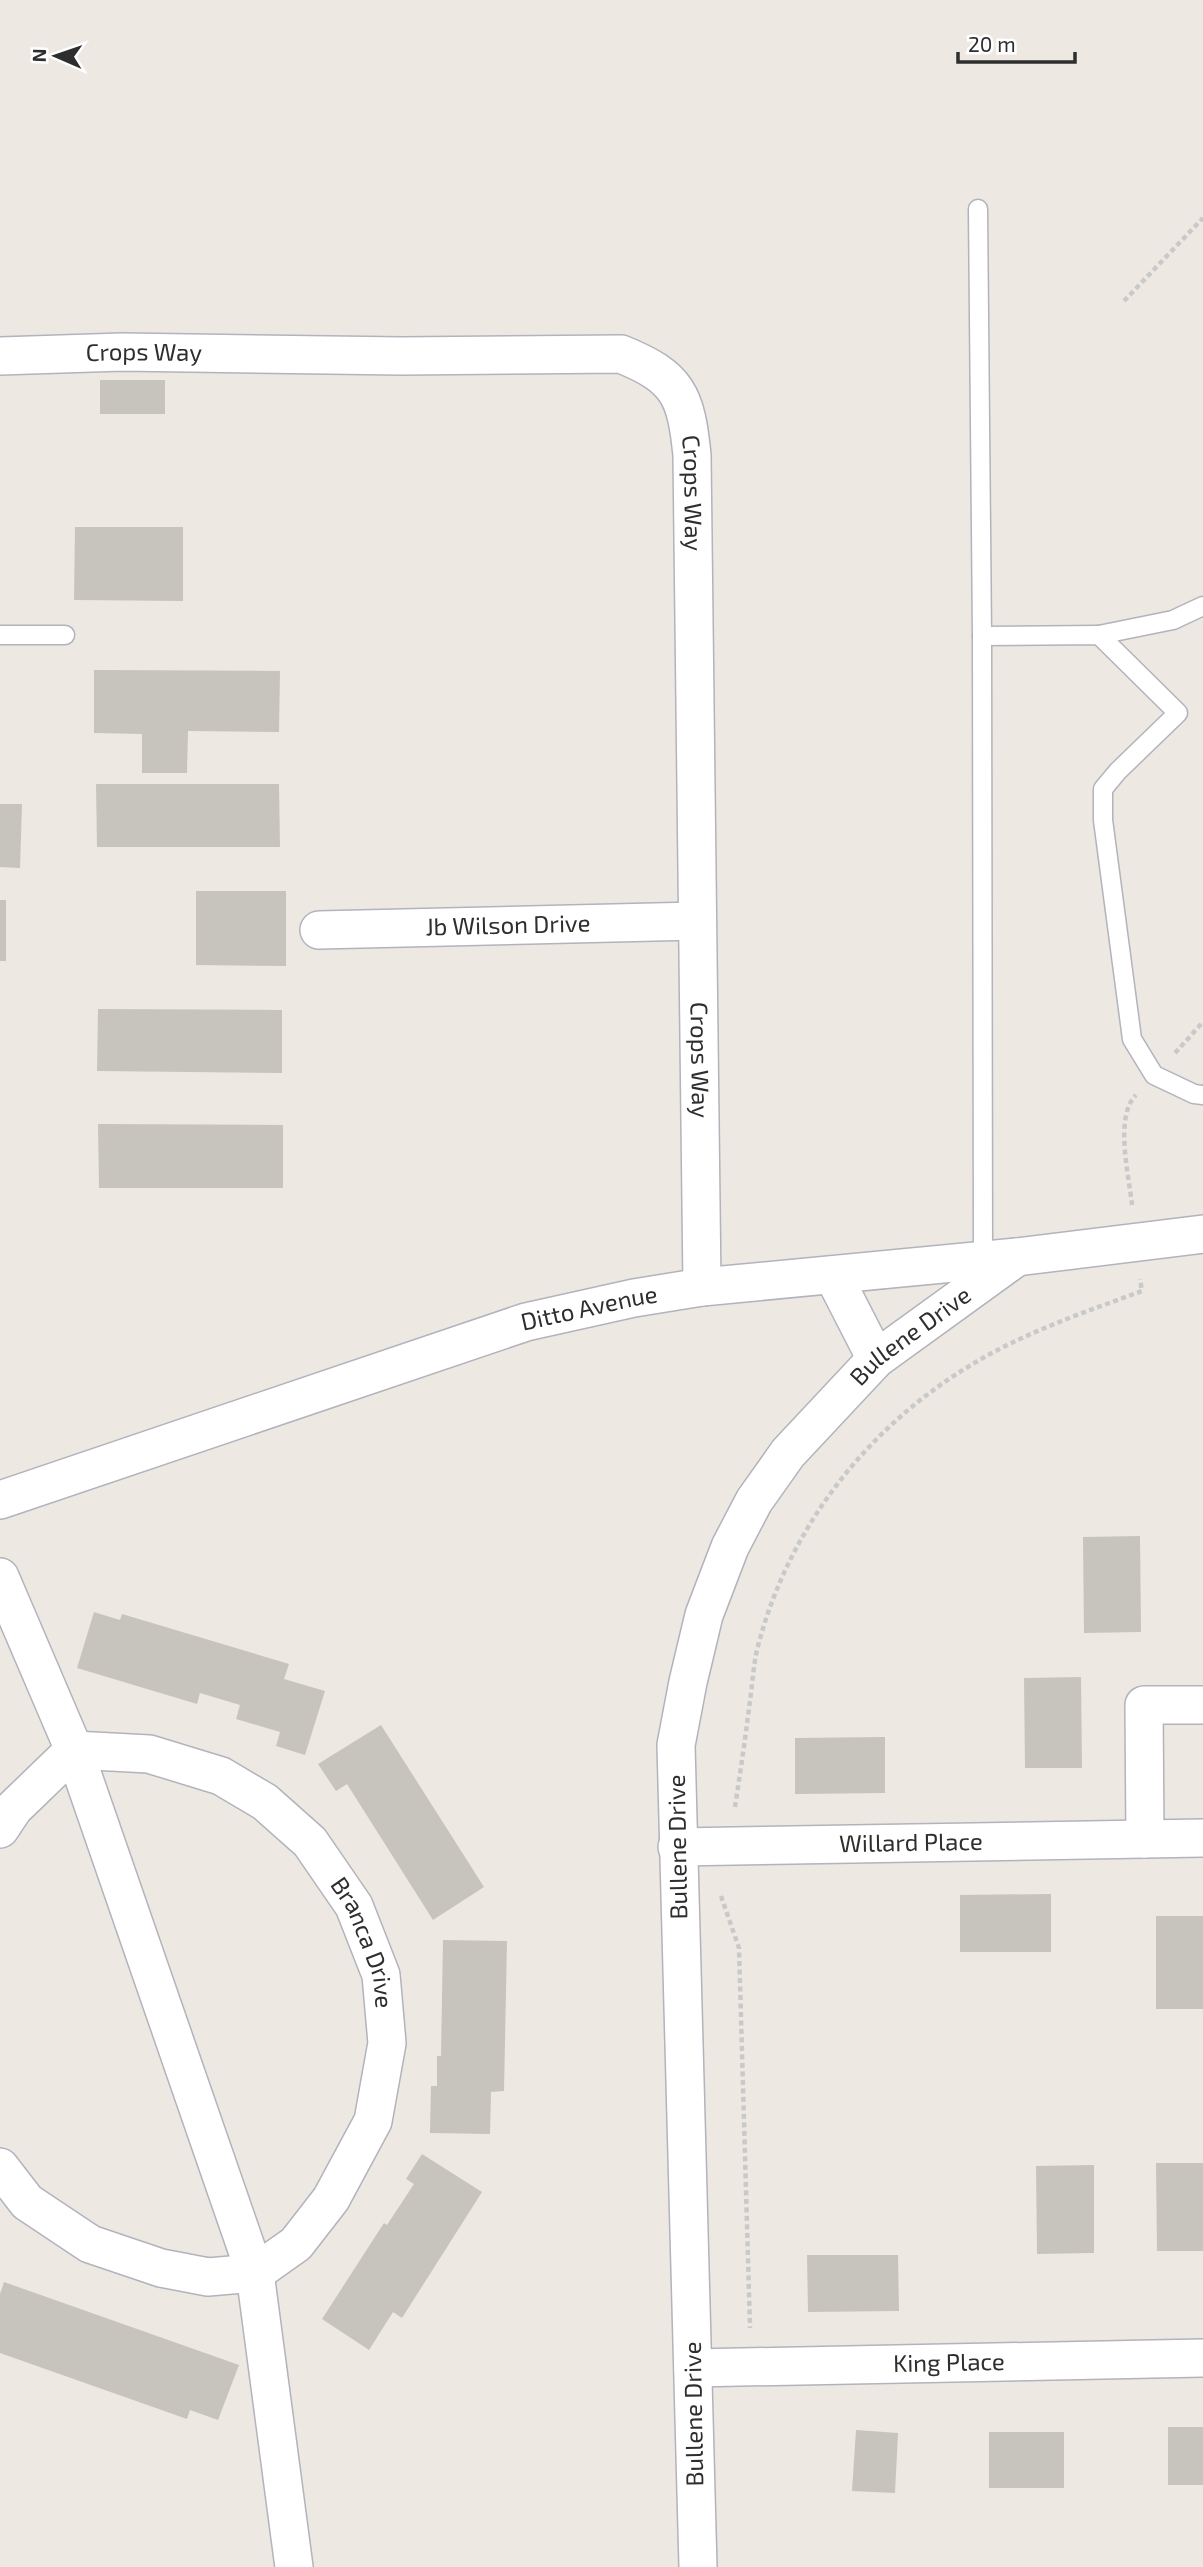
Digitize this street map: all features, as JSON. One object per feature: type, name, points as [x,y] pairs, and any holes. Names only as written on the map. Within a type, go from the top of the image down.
[{"type":"street","name":"Crops Way","points":[[0,356],[122,352],[402,356],[621,354],[648,365],[674,386],[688,421],[692,455],[702,1287]]},
{"type":"street","name":"Jb Wilson Drive","points":[[319,930],[697,920]]},
{"type":"street","name":"Ditto Avenue","points":[[0,1500],[526,1322],[634,1298],[702,1287],[1000,1259],[1203,1234]]},
{"type":"street","name":"Bullene Drive","points":[[698,2567],[677,1847],[676,1745],[688,1682],[704,1615],[730,1547],[754,1501],[788,1453],[876,1359],[1000,1259]]},
{"type":"street","points":[[833,1275],[876,1359]]},
{"type":"street","points":[[0,1577],[74,1750],[255,2273],[295,2567]]},
{"type":"street","points":[[1145,1839],[1143,1705],[1203,1704]]},
{"type":"street","points":[[0,1829],[15,1808],[74,1750]]},
{"type":"street","name":"Branca Drive","points":[[74,1750],[149,1754],[221,1776],[265,1802],[310,1842],[354,1906],[381,1975],[387,2043],[373,2121],[331,2199],[296,2244],[255,2273]]},
{"type":"street","name":"Willard Place","points":[[677,1847],[1203,1838]]},
{"type":"street","points":[[0,2167],[27,2202],[90,2244],[184,2273],[208,2277],[255,2273]]},
{"type":"street","name":"King Place","points":[[693,2368],[1203,2358]]},
{"type":"lane","points":[[978,209],[982,636],[1000,1259]]},
{"type":"lane","points":[[982,636],[1099,635],[1173,620],[1203,606]]},
{"type":"lane","points":[[0,635],[65,635]]},
{"type":"lane","points":[[1099,635],[1178,713],[1103,789],[1103,820],[1132,1039],[1154,1075],[1203,1096]]},
{"type":"path","points":[[1124,301],[1203,218]]},
{"type":"path","points":[[742,2367],[741,2346],[750,2332],[739,1948],[721,1895],[757,1652],[772,1599],[801,1537],[835,1484],[887,1429],[923,1396],[973,1363],[1063,1320],[1142,1291],[1124,1121],[1129,1101],[1203,1022]]},
{"type":"building","points":[[100,380],[165,380],[165,414],[100,414]]},
{"type":"building","points":[[75,527],[183,527],[183,601],[74,600]]},
{"type":"building","points":[[94,670],[280,671],[279,732],[188,731],[187,773],[142,773],[142,734],[94,733]]},
{"type":"building","points":[[96,784],[279,784],[280,847],[97,847]]},
{"type":"building","points":[[0,804],[22,804],[20,868],[0,867]]},
{"type":"building","points":[[196,891],[286,891],[286,966],[196,965]]},
{"type":"building","points":[[0,900],[6,900],[6,961],[0,961]]},
{"type":"building","points":[[98,1009],[282,1010],[282,1073],[97,1071]]},
{"type":"building","points":[[98,1124],[283,1125],[283,1188],[99,1188]]},
{"type":"building","points":[[1140,1536],[1141,1632],[1084,1633],[1083,1537]]},
{"type":"building","points":[[94,1612],[120,1620],[122,1614],[289,1664],[284,1679],[325,1691],[305,1755],[276,1746],[280,1732],[236,1719],[240,1705],[200,1693],[197,1704],[77,1668]]},
{"type":"building","points":[[1081,1677],[1082,1768],[1025,1768],[1024,1678]]},
{"type":"building","points":[[381,1725],[484,1887],[433,1920],[347,1784],[336,1791],[318,1764]]},
{"type":"building","points":[[885,1737],[885,1793],[795,1794],[795,1738]]},
{"type":"building","points":[[1051,1894],[1051,1952],[960,1952],[960,1895]]},
{"type":"building","points":[[1156,1916],[1203,1916],[1203,2009],[1156,2009]]},
{"type":"building","points":[[443,1940],[507,1941],[504,2091],[491,2092],[490,2134],[430,2133],[431,2086],[437,2086],[437,2056],[441,2056]]},
{"type":"building","points":[[422,2154],[482,2192],[402,2318],[393,2312],[369,2350],[322,2319],[384,2223],[387,2225],[414,2184],[406,2179]]},
{"type":"building","points":[[1156,2163],[1203,2163],[1203,2251],[1157,2251]]},
{"type":"building","points":[[1094,2165],[1094,2253],[1037,2254],[1036,2166]]},
{"type":"building","points":[[807,2255],[898,2255],[899,2311],[808,2312]]},
{"type":"building","points":[[4,2282],[239,2365],[218,2420],[190,2410],[187,2419],[0,2353],[0,2294]]},
{"type":"building","points":[[1168,2427],[1203,2427],[1203,2485],[1168,2485]]},
{"type":"building","points":[[856,2430],[898,2433],[895,2493],[852,2491]]},
{"type":"building","points":[[989,2432],[1064,2432],[1064,2488],[989,2488]]}]
